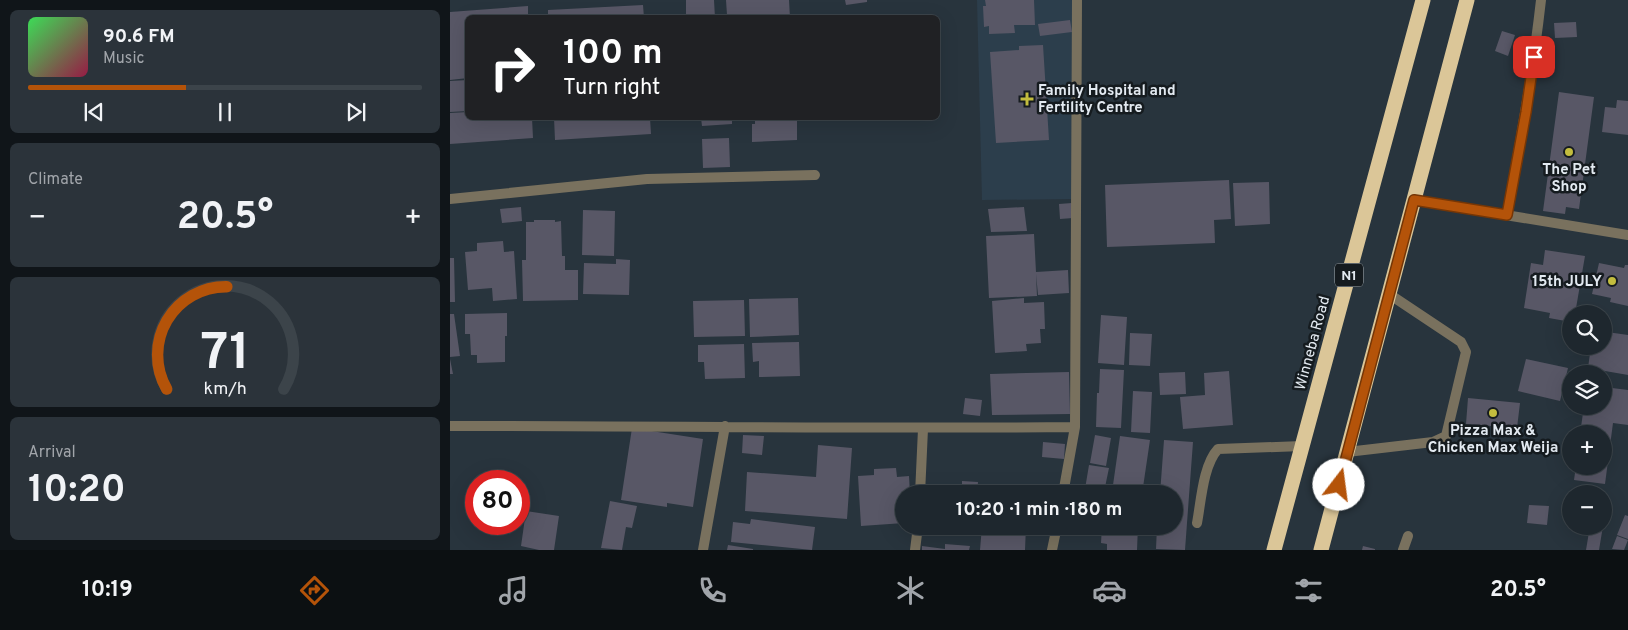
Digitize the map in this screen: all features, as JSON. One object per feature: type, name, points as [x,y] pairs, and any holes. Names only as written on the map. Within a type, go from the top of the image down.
[{"type":"highway","name":"Winneba Road","points":[[1274,550],[1423,0]]},
{"type":"highway","points":[[1321,550],[1467,0]]},
{"type":"street","points":[[1065,485],[1075,427],[1077,0]]},
{"type":"street","points":[[1507,215],[1529,95],[1541,0]]},
{"type":"street","points":[[450,199],[647,180],[815,176]]},
{"type":"street","points":[[1414,200],[1628,235]]},
{"type":"street","points":[[1347,452],[1432,442],[1446,436],[1466,352],[1461,342],[1389,294]]},
{"type":"street","points":[[450,426],[725,426],[923,429],[1075,427]]},
{"type":"street","points":[[703,550],[725,426]]},
{"type":"street","points":[[920,485],[923,429]]},
{"type":"street","points":[[1197,523],[1207,468],[1218,449],[1223,447],[1302,446]]},
{"type":"street","points":[[914,550],[916,535]]},
{"type":"street","points":[[1052,550],[1055,535]]},
{"type":"street","points":[[1403,550],[1408,536]]},
{"type":"shaded area","name":"Family Hospital and Fertility Centre","points":[[977,0],[1075,0],[1073,199],[982,200]]},
{"type":"building","points":[[686,0],[714,0],[715,15],[686,15]]},
{"type":"building","points":[[726,0],[789,0],[790,15],[727,15]]},
{"type":"building","points":[[845,0],[867,0],[867,2],[846,5]]},
{"type":"building","points":[[985,0],[1034,0],[1035,25],[1014,25],[1015,33],[989,34],[989,26],[984,27],[983,6],[986,6]]},
{"type":"building","points":[[643,5],[644,15],[548,15],[548,10]]},
{"type":"building","points":[[528,6],[528,15],[465,15],[465,78],[450,80],[450,12]]},
{"type":"building","points":[[1070,20],[1072,32],[1040,36],[1038,24]]},
{"type":"building","points":[[1576,22],[1577,37],[1555,38],[1554,23]]},
{"type":"building","points":[[1502,31],[1515,35],[1508,56],[1495,51]]},
{"type":"building","points":[[1043,45],[1049,140],[996,143],[990,52],[1019,50],[1019,46]]},
{"type":"building","points":[[465,80],[465,111],[450,112],[450,81]]},
{"type":"building","name":"The Pet Shop","points":[[1559,92],[1594,97],[1579,209],[1566,207],[1565,214],[1543,211]]},
{"type":"building","points":[[1617,100],[1628,101],[1628,135],[1602,132],[1605,107],[1616,108]]},
{"type":"building","points":[[465,112],[465,120],[532,120],[533,138],[450,144],[450,113]]},
{"type":"building","points":[[554,120],[650,120],[651,134],[555,140]]},
{"type":"building","points":[[701,120],[732,120],[732,124],[702,126]]},
{"type":"building","points":[[755,120],[797,120],[797,140],[752,142],[752,124],[755,124]]},
{"type":"building","points":[[729,138],[730,167],[703,168],[702,139]]},
{"type":"building","points":[[1229,180],[1231,219],[1214,220],[1215,243],[1107,247],[1105,185]]},
{"type":"building","points":[[1269,182],[1270,224],[1235,226],[1233,183]]},
{"type":"building","points":[[1072,203],[1073,218],[1060,219],[1059,204]]},
{"type":"building","points":[[521,207],[522,221],[502,223],[500,209]]},
{"type":"building","points":[[1024,207],[1027,231],[991,232],[988,209]]},
{"type":"building","points":[[583,210],[615,211],[614,256],[582,255]]},
{"type":"building","points":[[534,220],[561,221],[562,256],[565,256],[565,270],[578,270],[578,300],[523,301],[522,260],[526,260],[526,222],[534,222]]},
{"type":"building","points":[[1034,234],[1036,272],[1068,270],[1069,293],[1038,295],[1036,274],[1037,296],[989,298],[986,236]]},
{"type":"building","points":[[503,241],[504,252],[514,251],[517,299],[493,301],[492,288],[468,290],[465,252],[477,251],[477,243]]},
{"type":"building","points":[[1545,250],[1585,256],[1577,305],[1562,305],[1562,320],[1549,318],[1550,313],[1524,308],[1531,263],[1543,265]]},
{"type":"building","points":[[450,258],[454,258],[455,302],[450,302]]},
{"type":"building","points":[[616,259],[630,260],[629,295],[583,294],[584,263],[616,264]]},
{"type":"building","name":"15th JULY","points":[[1599,263],[1624,268],[1625,265],[1628,265],[1628,306],[1610,302],[1611,298],[1592,294]]},
{"type":"building","points":[[798,298],[799,335],[750,337],[749,299]]},
{"type":"building","points":[[1024,298],[1024,303],[1044,302],[1045,329],[1040,329],[1041,343],[1026,344],[1027,351],[995,353],[992,301]]},
{"type":"building","points":[[744,300],[745,336],[694,337],[693,301]]},
{"type":"building","points":[[507,313],[505,362],[477,363],[477,355],[471,355],[470,334],[465,334],[465,314]]},
{"type":"building","points":[[450,314],[454,314],[460,356],[450,357]]},
{"type":"building","points":[[1101,315],[1127,317],[1124,365],[1098,363]]},
{"type":"building","points":[[1130,333],[1152,334],[1150,366],[1129,365]]},
{"type":"building","name":"15th JULY","points":[[1612,333],[1628,335],[1628,375],[1612,372],[1612,365],[1588,365],[1590,355],[1612,355]]},
{"type":"building","points":[[799,342],[800,376],[759,377],[759,361],[753,362],[752,343]]},
{"type":"building","points":[[744,344],[745,378],[705,379],[704,362],[698,362],[698,345]]},
{"type":"building","points":[[450,359],[453,374],[450,374]]},
{"type":"building","points":[[1526,359],[1562,367],[1562,393],[1560,401],[1518,391]]},
{"type":"building","points":[[1100,369],[1124,370],[1121,428],[1096,427]]},
{"type":"building","points":[[1229,371],[1233,425],[1183,429],[1180,397],[1205,395],[1204,373]]},
{"type":"building","points":[[1069,372],[1070,414],[992,415],[990,374]]},
{"type":"building","points":[[1185,372],[1186,394],[1160,395],[1159,373]]},
{"type":"building","points":[[1612,388],[1628,390],[1628,425],[1613,423],[1612,431],[1612,425],[1581,425],[1583,415],[1612,415]]},
{"type":"building","points":[[1133,391],[1152,392],[1150,433],[1131,432]]},
{"type":"building","points":[[965,398],[982,400],[980,416],[963,414]]},
{"type":"building","name":"Pizza Max & Chicken Max Weija","points":[[1468,398],[1520,403],[1517,428],[1466,424]]},
{"type":"building","points":[[632,428],[703,439],[693,507],[667,503],[667,507],[621,500]]},
{"type":"building","points":[[743,435],[764,436],[762,455],[742,453]]},
{"type":"building","points":[[1095,435],[1111,438],[1106,466],[1090,463]]},
{"type":"building","points":[[1120,436],[1150,440],[1143,485],[1113,485]]},
{"type":"building","points":[[1164,440],[1193,442],[1185,550],[1156,549],[1157,535],[1183,535],[1183,485],[1161,485]]},
{"type":"building","points":[[1043,442],[1065,444],[1064,459],[1042,457]]},
{"type":"building","points":[[818,445],[852,448],[847,519],[745,511],[747,472],[816,477]]},
{"type":"building","points":[[1089,465],[1109,468],[1105,485],[1086,485]]},
{"type":"building","points":[[896,468],[897,477],[909,476],[910,485],[895,485],[895,524],[861,526],[858,476],[874,475],[874,469]]},
{"type":"building","points":[[1575,475],[1606,475],[1605,484],[1574,480]]},
{"type":"building","points":[[962,481],[978,482],[978,485],[962,485]]},
{"type":"building","points":[[610,501],[637,506],[632,528],[626,527],[622,550],[601,548]]},
{"type":"building","points":[[1529,505],[1549,506],[1547,525],[1527,523]]},
{"type":"building","points":[[530,512],[559,516],[554,550],[539,550],[521,546],[523,535],[530,535]]},
{"type":"building","points":[[1625,515],[1628,516],[1628,539],[1617,535]]},
{"type":"building","points":[[751,519],[815,527],[812,550],[731,542],[733,522],[750,524]]},
{"type":"building","points":[[981,535],[1026,535],[1025,550],[980,550]]},
{"type":"building","points":[[1101,535],[1138,535],[1137,550],[1107,550],[1107,544],[1101,543]]},
{"type":"building","points":[[1588,535],[1602,535],[1599,550],[1586,550]]},
{"type":"building","points":[[1617,536],[1628,540],[1624,550],[1612,549]]},
{"type":"building","points":[[945,544],[970,546],[969,550],[922,550],[922,546],[945,549]]},
{"type":"building","points":[[728,545],[753,549],[753,550],[727,550]]},
{"type":"building","points":[[1363,546],[1375,549],[1375,550],[1362,550]]},
{"type":"place","name":"Family Hospital and Fertility Centre","points":[[1027,99]]},
{"type":"place","name":"The Pet Shop","points":[[1569,152]]},
{"type":"place","name":"15th JULY","points":[[1612,281]]},
{"type":"place","name":"Pizza Max & Chicken Max Weija","points":[[1493,413]]},
{"type":"route","points":[[1339,485],[1414,200],[1507,215],[1534,57]]}]
